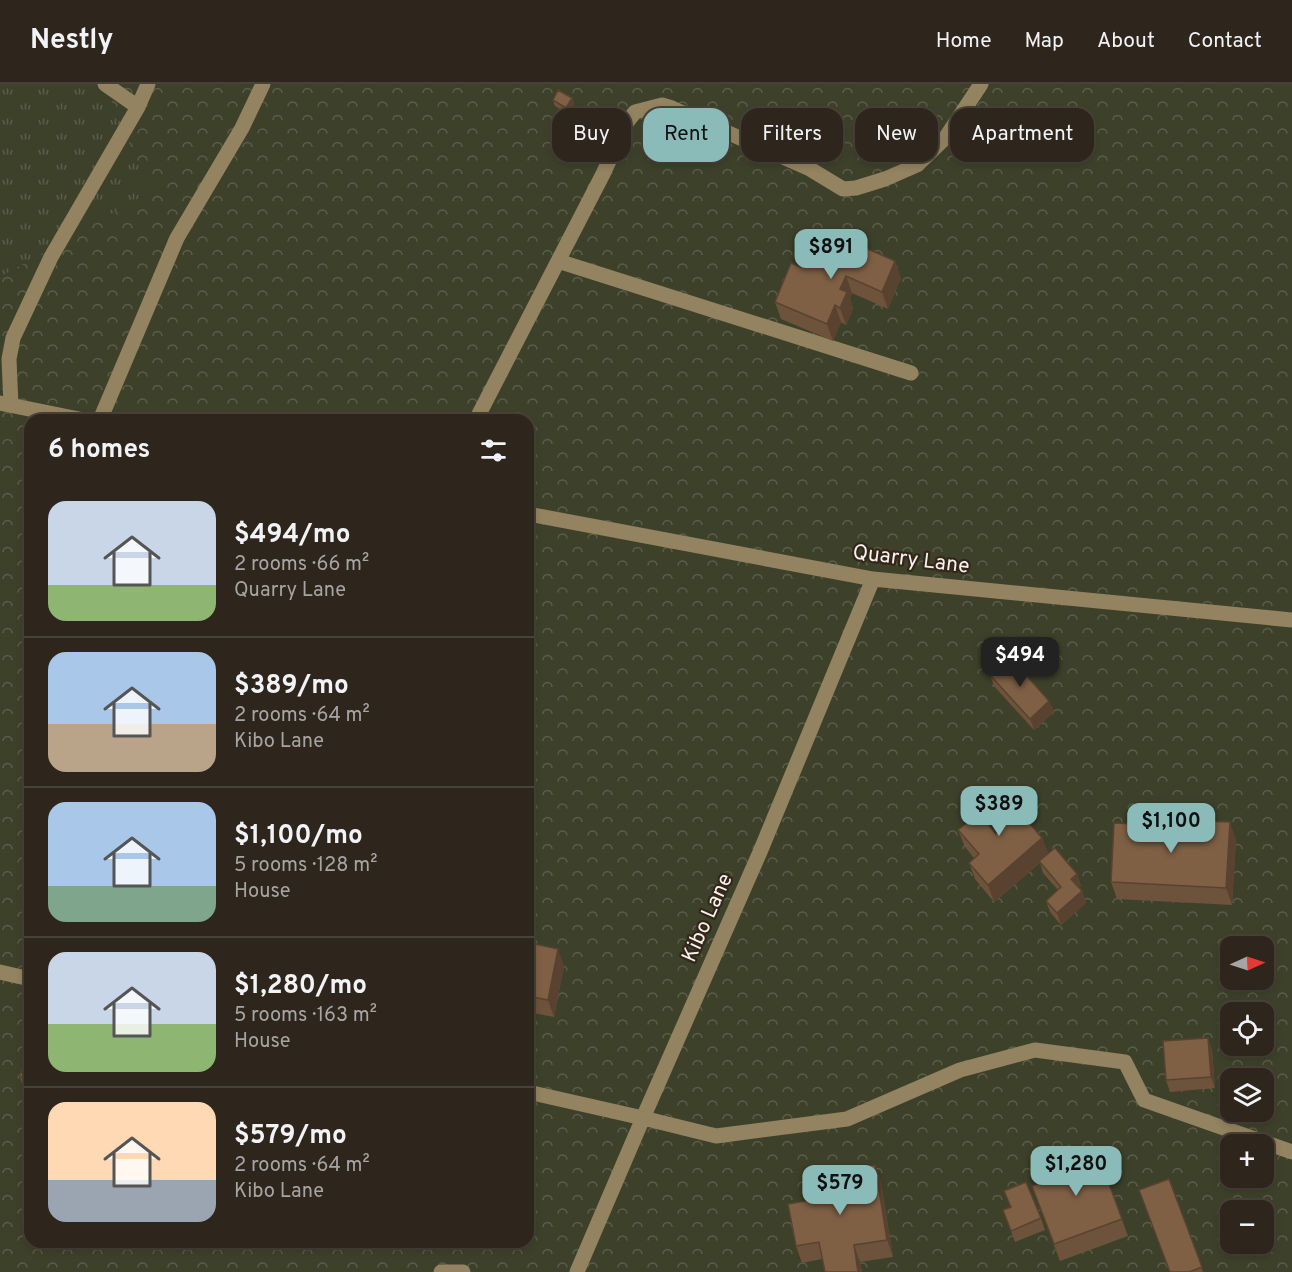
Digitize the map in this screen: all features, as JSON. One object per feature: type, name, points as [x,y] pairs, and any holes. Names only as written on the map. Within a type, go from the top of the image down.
[{"type":"street","points":[[105,84],[138,106]]},
{"type":"street","points":[[54,414],[5,404],[13,338],[51,257],[138,106],[148,84]]},
{"type":"street","points":[[103,414],[177,238],[242,128],[263,84]]},
{"type":"street","points":[[479,414],[603,174],[627,122],[635,112],[662,105],[672,108],[810,169],[843,189],[856,188],[885,179],[917,165],[946,137],[981,84]]},
{"type":"street","points":[[558,261],[911,373]]},
{"type":"street","name":"Quarry Lane","points":[[534,515],[873,579],[1292,620]]},
{"type":"street","name":"Kibo Lane","points":[[577,1272],[760,852],[873,579]]},
{"type":"street","points":[[0,972],[24,978]]},
{"type":"street","points":[[534,1093],[716,1136],[847,1119],[960,1070],[1035,1050],[1125,1062],[1144,1100],[1292,1152]]},
{"type":"street","points":[[441,1272],[463,1272]]},
{"type":"green space","points":[[0,84],[104,84],[150,192],[0,277]]},
{"type":"green space","points":[[104,84],[1292,84],[1292,1272],[0,1272],[0,277],[150,192]]},
{"type":"building","points":[[558,90],[572,98],[566,108],[553,100]]},
{"type":"building","points":[[854,243],[895,261],[882,292],[846,276],[840,289],[847,292],[840,308],[835,305],[827,324],[775,302],[791,263],[801,267],[809,247],[846,263]]},
{"type":"building","points":[[1010,657],[1049,701],[1030,719],[990,675]]},
{"type":"building","points":[[999,788],[1042,838],[988,885],[969,863],[979,854],[958,830],[979,813],[996,834],[1002,828],[981,804]]},
{"type":"building","points":[[1197,821],[1230,822],[1226,888],[1111,882],[1114,823],[1197,827]]},
{"type":"building","points":[[1055,848],[1077,874],[1071,879],[1082,891],[1057,913],[1046,901],[1061,887],[1039,861]]},
{"type":"building","points":[[534,944],[558,949],[548,1000],[534,997]]},
{"type":"building","points":[[1208,1038],[1211,1077],[1166,1080],[1163,1041]]},
{"type":"building","points":[[24,1067],[24,1080],[19,1075]]},
{"type":"building","points":[[1070,1144],[1078,1165],[1099,1157],[1122,1219],[1054,1244],[1032,1186],[1059,1176],[1050,1152]]},
{"type":"building","points":[[875,1165],[887,1240],[854,1245],[858,1272],[825,1272],[819,1242],[796,1246],[788,1204],[812,1200],[808,1177]]},
{"type":"building","points":[[1169,1179],[1202,1267],[1189,1272],[1170,1272],[1139,1190]]},
{"type":"building","points":[[1026,1182],[1041,1218],[1011,1231],[1003,1210],[1011,1207],[1004,1191]]}]
